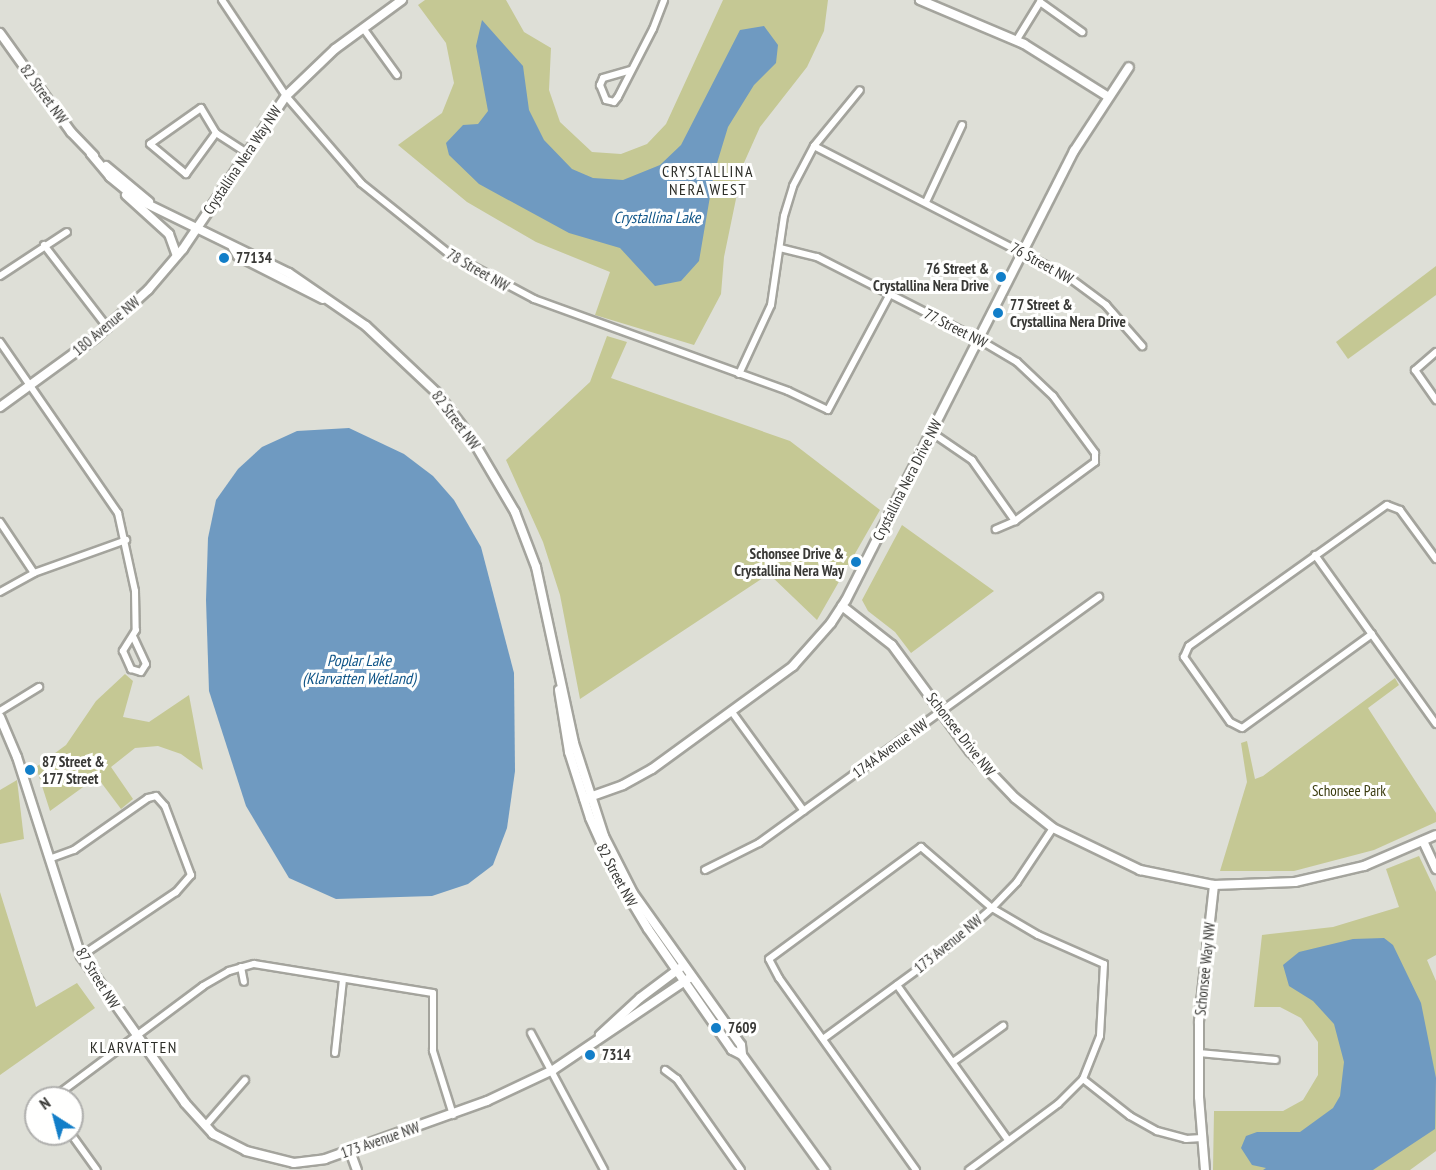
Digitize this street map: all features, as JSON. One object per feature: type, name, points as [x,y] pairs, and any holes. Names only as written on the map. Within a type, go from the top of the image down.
[{"type":"street","name":"78 Street NW","points":[[222,0],[286,96],[340,162],[383,204],[474,270],[534,299],[739,374],[828,410],[890,294]]},
{"type":"street","name":"Crystallina Nera Way NW","points":[[196,229],[245,152],[286,96],[363,28],[402,0]]},
{"type":"street","points":[[631,70],[603,78],[600,85],[606,100],[616,100],[631,70],[664,0]]},
{"type":"street","points":[[924,1],[1016,40],[1057,61],[1107,96]]},
{"type":"street","points":[[1016,40],[1040,2],[1082,32]]},
{"type":"street","points":[[363,28],[397,75]]},
{"type":"street","name":"82 Street NW","points":[[0,33],[71,132],[110,177],[137,199],[151,204],[233,248],[238,256],[342,309],[392,348],[436,392],[496,476],[515,512],[536,567],[587,798],[622,875],[732,1050],[742,1055],[825,1170]]},
{"type":"street","name":"Crystallina Nera Drive NW","points":[[587,798],[639,778],[732,712],[793,666],[842,606],[1022,252],[1107,96],[1129,67]]},
{"type":"street","points":[[739,374],[771,305],[788,201],[814,146],[861,90]]},
{"type":"street","points":[[216,133],[186,174],[150,144],[201,108],[216,133],[245,152]]},
{"type":"street","points":[[926,202],[962,125]]},
{"type":"street","name":"76 Street NW","points":[[814,146],[1022,252],[1092,294],[1142,346]]},
{"type":"street","name":"82 Street NW","points":[[91,154],[151,204]]},
{"type":"street","points":[[110,177],[170,234],[177,256]]},
{"type":"street","name":"180 Avenue NW","points":[[0,407],[108,328],[148,290],[196,229]]},
{"type":"street","points":[[0,276],[67,232]]},
{"type":"street","points":[[44,245],[108,328]]},
{"type":"street","name":"77 Street NW","points":[[780,248],[817,257],[978,339],[1017,362],[1046,387],[1096,458],[1092,465],[1015,520]]},
{"type":"street","points":[[0,342],[112,502],[126,540],[135,591],[134,638],[146,663],[141,672],[131,669],[123,651],[126,642],[134,638]]},
{"type":"street","points":[[1436,352],[1415,370],[1436,400]]},
{"type":"street","points":[[931,432],[972,460],[1015,520],[996,530]]},
{"type":"street","points":[[1372,634],[1246,726],[1237,727],[1184,657],[1189,646],[1387,505],[1400,510],[1436,560]]},
{"type":"street","points":[[0,522],[34,573]]},
{"type":"street","points":[[0,591],[34,573],[126,540]]},
{"type":"street","points":[[1315,555],[1436,724]]},
{"type":"street","name":"174A Avenue NW","points":[[705,870],[744,853],[1099,597]]},
{"type":"street","name":"Schonsee Drive NW","points":[[842,606],[892,645],[994,778],[1053,828],[1140,870],[1214,885],[1270,885],[1321,878],[1372,863],[1436,835]]},
{"type":"street","points":[[0,711],[39,687]]},
{"type":"street","points":[[732,712],[804,811]]},
{"type":"street","name":"87 Street NW","points":[[0,717],[17,757],[81,956],[135,1036],[205,1126]]},
{"type":"street","points":[[49,859],[74,850],[148,798],[156,796],[165,806],[190,879],[93,951],[81,956]]},
{"type":"street","name":"173 Avenue NW","points":[[823,1039],[897,985],[992,908],[1017,882],[1053,828]]},
{"type":"street","points":[[1423,841],[1436,869]]},
{"type":"street","points":[[916,1170],[769,958],[921,847],[992,908],[1038,935],[1104,964],[1100,1035],[1083,1079],[1059,1104],[969,1170]]},
{"type":"street","name":"Schonsee Way NW","points":[[1205,1170],[1199,1053],[1202,983],[1214,885]]},
{"type":"street","points":[[69,1086],[203,986],[240,967],[254,964],[434,993],[433,1051],[453,1114]]},
{"type":"street","points":[[240,967],[244,982]]},
{"type":"street","name":"173 Avenue NW","points":[[584,1050],[640,998],[680,968]]},
{"type":"street","points":[[335,1053],[343,979]]},
{"type":"street","name":"173 Avenue NW","points":[[205,1126],[246,1151],[294,1162],[350,1151],[453,1114],[553,1070],[688,979]]},
{"type":"street","points":[[897,985],[1008,1140]]},
{"type":"street","points":[[953,1062],[1003,1026]]},
{"type":"street","points":[[531,1033],[553,1070],[604,1170]]},
{"type":"street","points":[[1199,1053],[1276,1060]]},
{"type":"street","points":[[665,1070],[677,1078],[741,1170]]},
{"type":"street","points":[[1083,1079],[1130,1116],[1156,1131],[1186,1139],[1202,1138]]},
{"type":"street","points":[[205,1126],[245,1080]]},
{"type":"street","points":[[80,1146],[97,1170]]},
{"type":"street","points":[[350,1151],[357,1170]]},
{"type":"green space","points":[[425,0],[506,0],[524,32],[551,48],[549,90],[560,122],[592,152],[621,154],[647,144],[666,124],[723,0],[828,0],[824,31],[807,67],[760,127],[743,165],[724,257],[721,294],[694,345],[595,315],[610,272],[536,242],[467,202],[398,145],[442,113],[454,83],[446,43],[418,5]]},
{"type":"green space","points":[[1436,266],[1436,295],[1348,359],[1336,342]]},
{"type":"green space","points":[[607,336],[627,342],[611,378],[790,441],[880,510],[817,620],[769,574],[580,699],[560,595],[543,542],[506,460],[590,382]]},
{"type":"green space","points":[[902,525],[994,591],[911,653],[895,632],[868,611],[862,600]]},
{"type":"green space","points":[[125,674],[133,681],[123,717],[149,722],[189,695],[203,770],[181,754],[158,746],[135,748],[111,767],[133,799],[121,809],[97,777],[50,811],[36,767],[66,745],[96,701]]},
{"type":"green space","name":"Schonsee Park","points":[[1395,678],[1399,685],[1368,708],[1436,813],[1436,822],[1374,850],[1294,871],[1220,871],[1247,782],[1241,743],[1247,741],[1255,779],[1263,776]]},
{"type":"green space","points":[[17,780],[24,839],[0,844],[0,790]]},
{"type":"green space","points":[[1419,856],[1436,892],[1436,955],[1427,960],[1436,981],[1436,1151],[1410,1170],[1213,1170],[1214,1111],[1283,1111],[1303,1100],[1318,1075],[1318,1042],[1301,1018],[1280,1007],[1254,1007],[1262,935],[1333,927],[1399,907],[1386,869]]},
{"type":"green space","points":[[0,892],[36,1007],[77,983],[95,1008],[0,1075]]},
{"type":"water","name":"Crystallina Lake","points":[[482,20],[523,66],[529,110],[544,140],[572,169],[593,178],[623,180],[660,165],[681,145],[740,30],[764,26],[778,45],[776,63],[754,85],[728,127],[714,173],[699,261],[681,281],[655,286],[620,248],[569,233],[479,184],[449,155],[446,143],[463,125],[478,124],[488,111],[476,46]]},
{"type":"water","name":"Poplar Lake (Klarvatten Wetland)","points":[[349,428],[404,454],[433,476],[454,500],[481,547],[514,673],[515,771],[507,828],[493,865],[468,884],[432,896],[336,899],[289,878],[246,806],[209,691],[206,600],[208,538],[216,500],[238,469],[262,447],[297,431]]},
{"type":"water","points":[[1384,938],[1393,945],[1421,1003],[1436,1078],[1435,1129],[1373,1170],[1263,1170],[1266,1168],[1252,1165],[1241,1148],[1246,1136],[1257,1132],[1300,1132],[1333,1108],[1340,1096],[1344,1062],[1334,1024],[1313,1001],[1289,986],[1283,965],[1299,952],[1353,939]]},
{"type":"place","name":"77134","points":[[224,258]]},
{"type":"place","name":"76 Street & Crystallina Nera Drive","points":[[1001,277]]},
{"type":"place","name":"77 Street & Crystallina Nera Drive","points":[[998,313]]},
{"type":"place","name":"Schonsee Drive & Crystallina Nera Way","points":[[856,562]]},
{"type":"place","name":"87 Street & 177 Street","points":[[30,770]]},
{"type":"place","name":"7609","points":[[716,1028]]},
{"type":"place","name":"7314","points":[[590,1055]]},
{"type":"district","name":"CRYSTALLINA NERA WEST","points":[[708,180]]},
{"type":"district","name":"KLARVATTEN","points":[[134,1047]]}]
